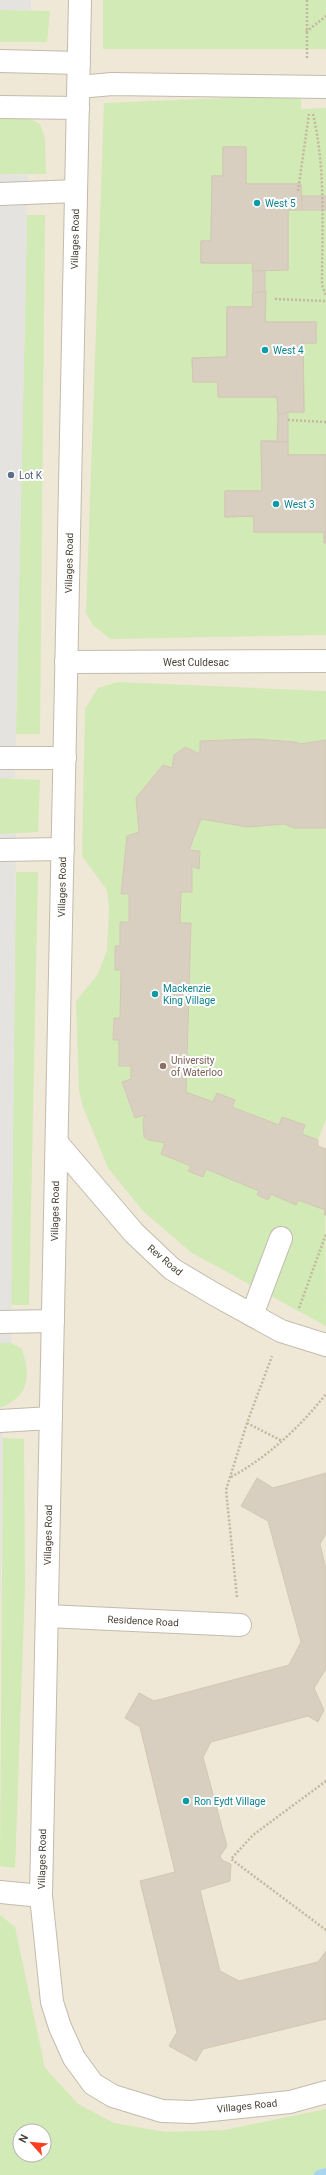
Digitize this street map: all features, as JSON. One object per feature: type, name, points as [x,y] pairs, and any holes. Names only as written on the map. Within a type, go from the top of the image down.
[{"type":"lane","name":"Villages Road","points":[[80,0],[41,1896],[52,2002],[60,2027],[74,2058],[92,2084],[113,2096],[162,2112],[192,2112],[290,2102],[326,2092]]},
{"type":"lane","points":[[0,61],[79,63]]},
{"type":"lane","points":[[79,87],[112,84],[314,91]]},
{"type":"lane","points":[[0,107],[78,108]]},
{"type":"lane","points":[[0,194],[76,192]]},
{"type":"lane","name":"West Culdesac","points":[[66,662],[326,661]]},
{"type":"lane","points":[[0,758],[65,758]]},
{"type":"lane","points":[[0,850],[63,849]]},
{"type":"lane","name":"Rev Road","points":[[57,1143],[134,1233],[172,1269],[252,1315],[285,1332],[326,1345]]},
{"type":"lane","points":[[252,1315],[282,1238]]},
{"type":"lane","points":[[0,1322],[53,1321]]},
{"type":"lane","points":[[0,1421],[51,1418]]},
{"type":"lane","name":"Residence Road","points":[[47,1616],[240,1625]]},
{"type":"lane","points":[[0,1892],[41,1896]]},
{"type":"path","points":[[307,0],[306,32],[314,91],[322,180],[322,285],[326,296]]},
{"type":"path","points":[[306,32],[326,16]]},
{"type":"path","points":[[298,190],[314,91]]},
{"type":"path","points":[[275,299],[326,301]]},
{"type":"path","points":[[288,420],[326,422]]},
{"type":"path","points":[[240,1625],[226,1490],[247,1423],[326,1234]]},
{"type":"path","points":[[231,1478],[255,1464],[282,1441],[315,1408],[326,1394]]},
{"type":"path","points":[[247,1423],[282,1441]]},
{"type":"path","points":[[326,1781],[253,1835],[231,1859],[326,1930]]},
{"type":"shaded area","name":"University of Waterloo","points":[[0,0],[326,0],[326,2175],[0,2175]]},
{"type":"shaded area","points":[[0,0],[31,0],[31,10],[0,10]]},
{"type":"shaded area","name":"Lot K","points":[[0,174],[28,175],[15,778],[0,778]]},
{"type":"shaded area","points":[[0,834],[16,834],[11,1343],[0,1343]]},
{"type":"shaded area","points":[[0,1407],[3,1407],[0,1667]]},
{"type":"green space","points":[[103,0],[326,0],[326,49],[103,49]]},
{"type":"green space","points":[[0,10],[50,11],[47,42],[0,42]]},
{"type":"green space","points":[[301,95],[301,109],[326,108],[326,635],[110,639],[93,625],[86,613],[104,103]]},
{"type":"green space","points":[[0,116],[26,117],[40,124],[45,139],[46,174],[0,174]]},
{"type":"green space","points":[[27,215],[45,215],[40,734],[16,734]]},
{"type":"green space","points":[[118,682],[326,691],[326,740],[300,744],[296,742],[255,739],[201,741],[200,754],[184,747],[174,755],[172,768],[163,765],[136,798],[139,832],[127,836],[121,894],[129,894],[129,922],[120,946],[115,946],[115,969],[121,970],[120,1018],[114,1018],[113,1040],[119,1040],[119,1066],[131,1066],[131,1079],[122,1082],[135,1118],[145,1115],[143,1120],[144,1137],[149,1140],[165,1143],[161,1154],[191,1166],[189,1171],[202,1177],[206,1169],[259,1191],[257,1196],[268,1200],[271,1194],[296,1205],[298,1200],[325,1210],[326,1326],[192,1253],[144,1212],[108,1168],[83,1107],[79,1091],[76,1001],[98,974],[107,950],[109,910],[107,890],[82,856],[85,709],[98,688]]},
{"type":"green space","points":[[0,778],[40,780],[38,832],[0,834]]},
{"type":"green space","points":[[201,819],[248,827],[284,824],[294,828],[326,828],[326,1119],[318,1140],[302,1134],[305,1125],[282,1117],[279,1125],[232,1107],[217,1094],[213,1102],[186,1092],[191,923],[180,923],[181,892],[191,892],[192,866],[199,869],[200,851],[189,850]]},
{"type":"green space","points":[[16,872],[38,872],[29,1305],[11,1305]]},
{"type":"green space","points":[[0,1343],[11,1343],[22,1349],[26,1364],[27,1378],[18,1397],[8,1404],[0,1407]]},
{"type":"green space","points":[[3,1438],[24,1439],[25,1587],[15,1868],[0,1866]]},
{"type":"green space","points":[[0,1915],[15,1927],[45,2068],[78,2104],[114,2123],[166,2132],[225,2130],[326,2109],[326,2175],[0,2175]]},
{"type":"building","points":[[223,147],[246,147],[246,184],[301,184],[301,196],[326,196],[326,210],[288,210],[288,270],[265,270],[265,322],[316,322],[316,343],[303,343],[304,412],[288,412],[288,455],[326,455],[326,543],[324,543],[324,532],[254,532],[254,516],[225,517],[225,491],[262,491],[261,441],[277,441],[278,415],[277,397],[218,397],[218,382],[193,382],[192,358],[227,357],[227,307],[253,307],[253,263],[201,263],[201,241],[211,241],[212,176],[223,176]]},
{"type":"building","name":"West 5","points":[[223,147],[246,147],[246,184],[301,184],[302,210],[288,210],[288,270],[252,271],[253,263],[201,263],[201,241],[211,241],[212,176],[223,176]]},
{"type":"building","name":"West 4","points":[[266,291],[265,322],[316,322],[316,343],[303,343],[304,412],[288,412],[278,415],[277,397],[218,397],[218,382],[193,382],[192,358],[227,357],[227,307],[253,307],[252,294]]},
{"type":"building","name":"West 3","points":[[261,441],[288,442],[288,455],[326,455],[326,543],[324,543],[324,532],[254,532],[254,516],[225,517],[225,491],[262,491]]},
{"type":"building","name":"Mackenzie King Village","points":[[255,739],[296,742],[300,744],[326,740],[326,828],[294,828],[284,824],[248,827],[201,819],[189,850],[200,851],[199,869],[192,866],[192,892],[181,892],[180,923],[191,923],[186,1092],[213,1102],[217,1093],[235,1100],[232,1107],[279,1125],[282,1117],[305,1125],[302,1134],[318,1140],[318,1146],[326,1149],[326,1215],[324,1215],[325,1210],[298,1200],[296,1205],[271,1194],[268,1200],[257,1195],[259,1191],[206,1169],[203,1177],[188,1171],[191,1166],[161,1154],[165,1143],[149,1140],[144,1137],[143,1120],[145,1115],[135,1118],[122,1082],[131,1079],[131,1066],[119,1066],[119,1040],[113,1040],[114,1018],[120,1018],[121,970],[115,970],[115,946],[120,946],[120,922],[129,922],[129,894],[121,894],[127,836],[139,832],[136,798],[163,765],[172,768],[174,755],[185,747],[200,754],[200,741]]},
{"type":"building","name":"Ron Eydt Village","points":[[326,1473],[326,1534],[320,1544],[326,1569],[326,1669],[314,1688],[324,1710],[318,1722],[308,1716],[211,1742],[203,1757],[227,1846],[220,1856],[222,1860],[231,1864],[230,1881],[200,1890],[220,1971],[239,1981],[318,1962],[326,1951],[326,2019],[203,2049],[196,2061],[169,2046],[177,2032],[140,1881],[175,1872],[140,1727],[125,1718],[139,1693],[154,1701],[289,1665],[301,1642],[268,1521],[241,1506],[257,1478],[273,1488]]},
{"type":"waterway","points":[[319,2175],[326,2173]]},
{"type":"place","name":"West 5","points":[[257,203]]},
{"type":"place","name":"West 4","points":[[265,350]]},
{"type":"place","name":"Lot K","points":[[11,475]]},
{"type":"place","name":"West 3","points":[[276,504]]},
{"type":"place","name":"Mackenzie King Village","points":[[155,994]]},
{"type":"place","name":"University of Waterloo","points":[[163,1066]]},
{"type":"place","name":"Ron Eydt Village","points":[[186,1801]]}]
